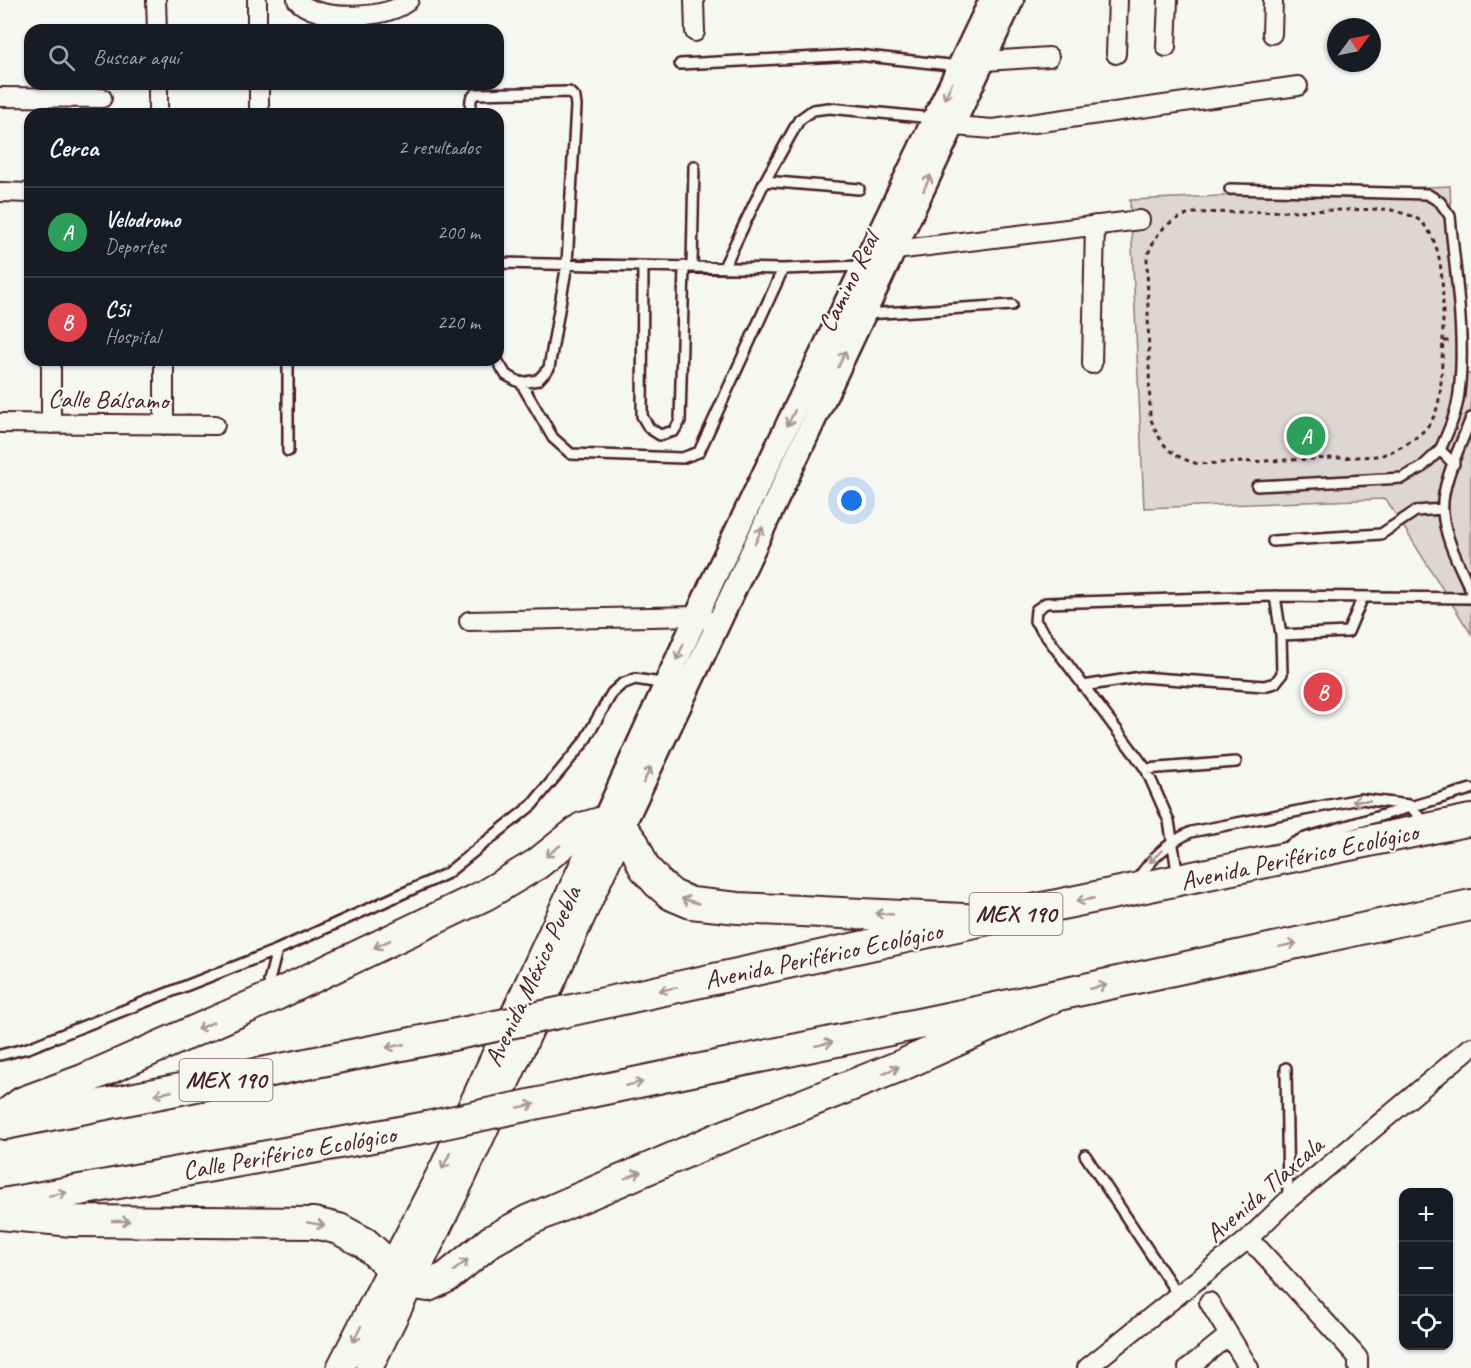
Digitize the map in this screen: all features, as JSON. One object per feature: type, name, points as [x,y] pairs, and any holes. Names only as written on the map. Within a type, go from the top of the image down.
[{"type":"highway","name":"Avenida Periférico Ecológico","points":[[0,1125],[563,1012],[984,920],[1471,820]]},
{"type":"highway","points":[[8,1108],[83,1080],[276,995],[485,895],[537,864],[582,828],[613,825],[634,844],[644,867],[658,883],[672,895],[691,903],[738,908],[984,920]]},
{"type":"highway","points":[[0,1214],[72,1221],[314,1223],[339,1229],[364,1243],[400,1276],[428,1286],[447,1277],[491,1241],[529,1220],[719,1138],[900,1066],[1058,995],[1471,905]]},
{"type":"highway","name":"Calle Periférico Ecológico","points":[[0,1205],[428,1127],[1058,995]]},
{"type":"main road","name":"Avenida México Puebla","points":[[369,1368],[400,1276],[444,1166],[613,825]]},
{"type":"main road","name":"Avenida México Puebla","points":[[340,1368],[400,1276]]},
{"type":"street","points":[[156,0],[157,24]]},
{"type":"street","points":[[257,0],[257,24]]},
{"type":"street","points":[[297,0],[309,10],[325,14],[383,14],[394,11],[409,0]]},
{"type":"street","points":[[694,0],[695,32]]},
{"type":"street","name":"Camino Real","points":[[974,68],[991,0]]},
{"type":"street","name":"Camino Real","points":[[723,584],[864,266],[1012,0]]},
{"type":"street","points":[[1116,54],[1118,0]]},
{"type":"street","points":[[1166,47],[1168,0]]},
{"type":"street","points":[[1272,34],[1273,0]]},
{"type":"street","points":[[974,68],[1049,57]]},
{"type":"street","points":[[945,122],[993,129],[1298,86]]},
{"type":"street","points":[[158,90],[158,108]]},
{"type":"street","points":[[259,90],[259,108]]},
{"type":"street","points":[[0,97],[102,98]]},
{"type":"street","name":"Camino Real","points":[[723,584],[896,250],[945,122]]},
{"type":"street","points":[[0,192],[24,193]]},
{"type":"street","points":[[896,250],[1140,220]]},
{"type":"street","points":[[1092,364],[1095,225]]},
{"type":"street","points":[[51,366],[51,424]]},
{"type":"street","points":[[164,366],[164,425]]},
{"type":"street","name":"Calle Bálsamo","points":[[0,423],[216,425]]},
{"type":"street","name":"Avenida México Puebla","points":[[613,825],[675,688],[696,616],[723,584]]},
{"type":"street","name":"Avenida México Puebla","points":[[675,688],[718,624],[723,584]]},
{"type":"street","points":[[469,621],[696,616],[718,624]]},
{"type":"street","name":"Avenida Tlaxcala","points":[[1088,1368],[1247,1240],[1288,1200],[1471,1047]]},
{"type":"street","points":[[1247,1240],[1260,1250],[1353,1352],[1358,1358],[1358,1368]]},
{"type":"street","points":[[1209,1302],[1249,1368]]},
{"type":"street","points":[[1188,1368],[1229,1335]]},
{"type":"lane","points":[[680,64],[857,55],[974,68]]},
{"type":"lane","points":[[470,108],[471,99],[475,94],[569,92],[575,98],[567,264],[549,368],[538,380],[521,383]]},
{"type":"lane","points":[[724,267],[765,182],[799,120],[813,110],[829,108],[945,122]]},
{"type":"lane","points":[[643,266],[642,416],[649,428],[660,435],[674,431],[680,421],[694,166]]},
{"type":"lane","points":[[765,182],[859,189]]},
{"type":"lane","points":[[1230,189],[1426,194],[1440,202],[1450,216],[1460,341],[1460,392],[1456,410],[1440,450],[1421,468],[1402,478],[1257,486]]},
{"type":"lane","points":[[504,262],[783,268],[864,266]]},
{"type":"lane","points":[[501,366],[506,375],[521,383],[553,438],[560,447],[571,454],[682,458],[699,452],[783,268]]},
{"type":"lane","points":[[863,315],[1012,305]]},
{"type":"lane","points":[[1460,341],[1471,341]]},
{"type":"lane","points":[[288,366],[288,451]]},
{"type":"lane","points":[[1471,418],[1454,464],[1442,509],[1447,535],[1471,591]]},
{"type":"lane","points":[[1440,450],[1454,464]]},
{"type":"lane","points":[[1273,542],[1381,534],[1416,511],[1442,509]]},
{"type":"lane","points":[[1083,686],[1141,677],[1264,686],[1275,683],[1282,674],[1281,635],[1275,596]]},
{"type":"lane","points":[[1179,881],[1169,821],[1146,769],[1035,621],[1036,610],[1046,603],[1275,596],[1362,599],[1471,598]]},
{"type":"lane","points":[[1281,635],[1348,632],[1362,599]]},
{"type":"lane","points":[[0,1055],[28,1048],[278,950],[446,873],[532,805],[584,742],[612,693],[621,684],[635,679],[675,688]]},
{"type":"lane","points":[[1146,769],[1236,762]]},
{"type":"lane","points":[[1251,866],[1302,838],[1471,789]]},
{"type":"lane","points":[[1128,892],[1152,857],[1173,841],[1191,832],[1360,799],[1409,806],[1430,828]]},
{"type":"lane","points":[[276,995],[269,981],[278,950]]},
{"type":"lane","points":[[1286,1068],[1288,1200]]},
{"type":"lane","points":[[1085,1155],[1178,1295]]},
{"type":"path","points":[[1389,209],[1416,219],[1433,235],[1440,257],[1443,341],[1439,406],[1428,428],[1407,446],[1380,456],[1198,464],[1178,458],[1159,441],[1150,417],[1147,256],[1157,233],[1173,219],[1192,213],[1389,209]]},
{"type":"path","points":[[1443,341],[1460,341]]},
{"type":"shaded area","points":[[1450,186],[1459,374],[1471,374],[1471,634],[1386,499],[1144,508],[1130,200]]},
{"type":"place","name":"Velodromo","points":[[1306,436]]},
{"type":"place","name":"C5i","points":[[1323,692]]}]
